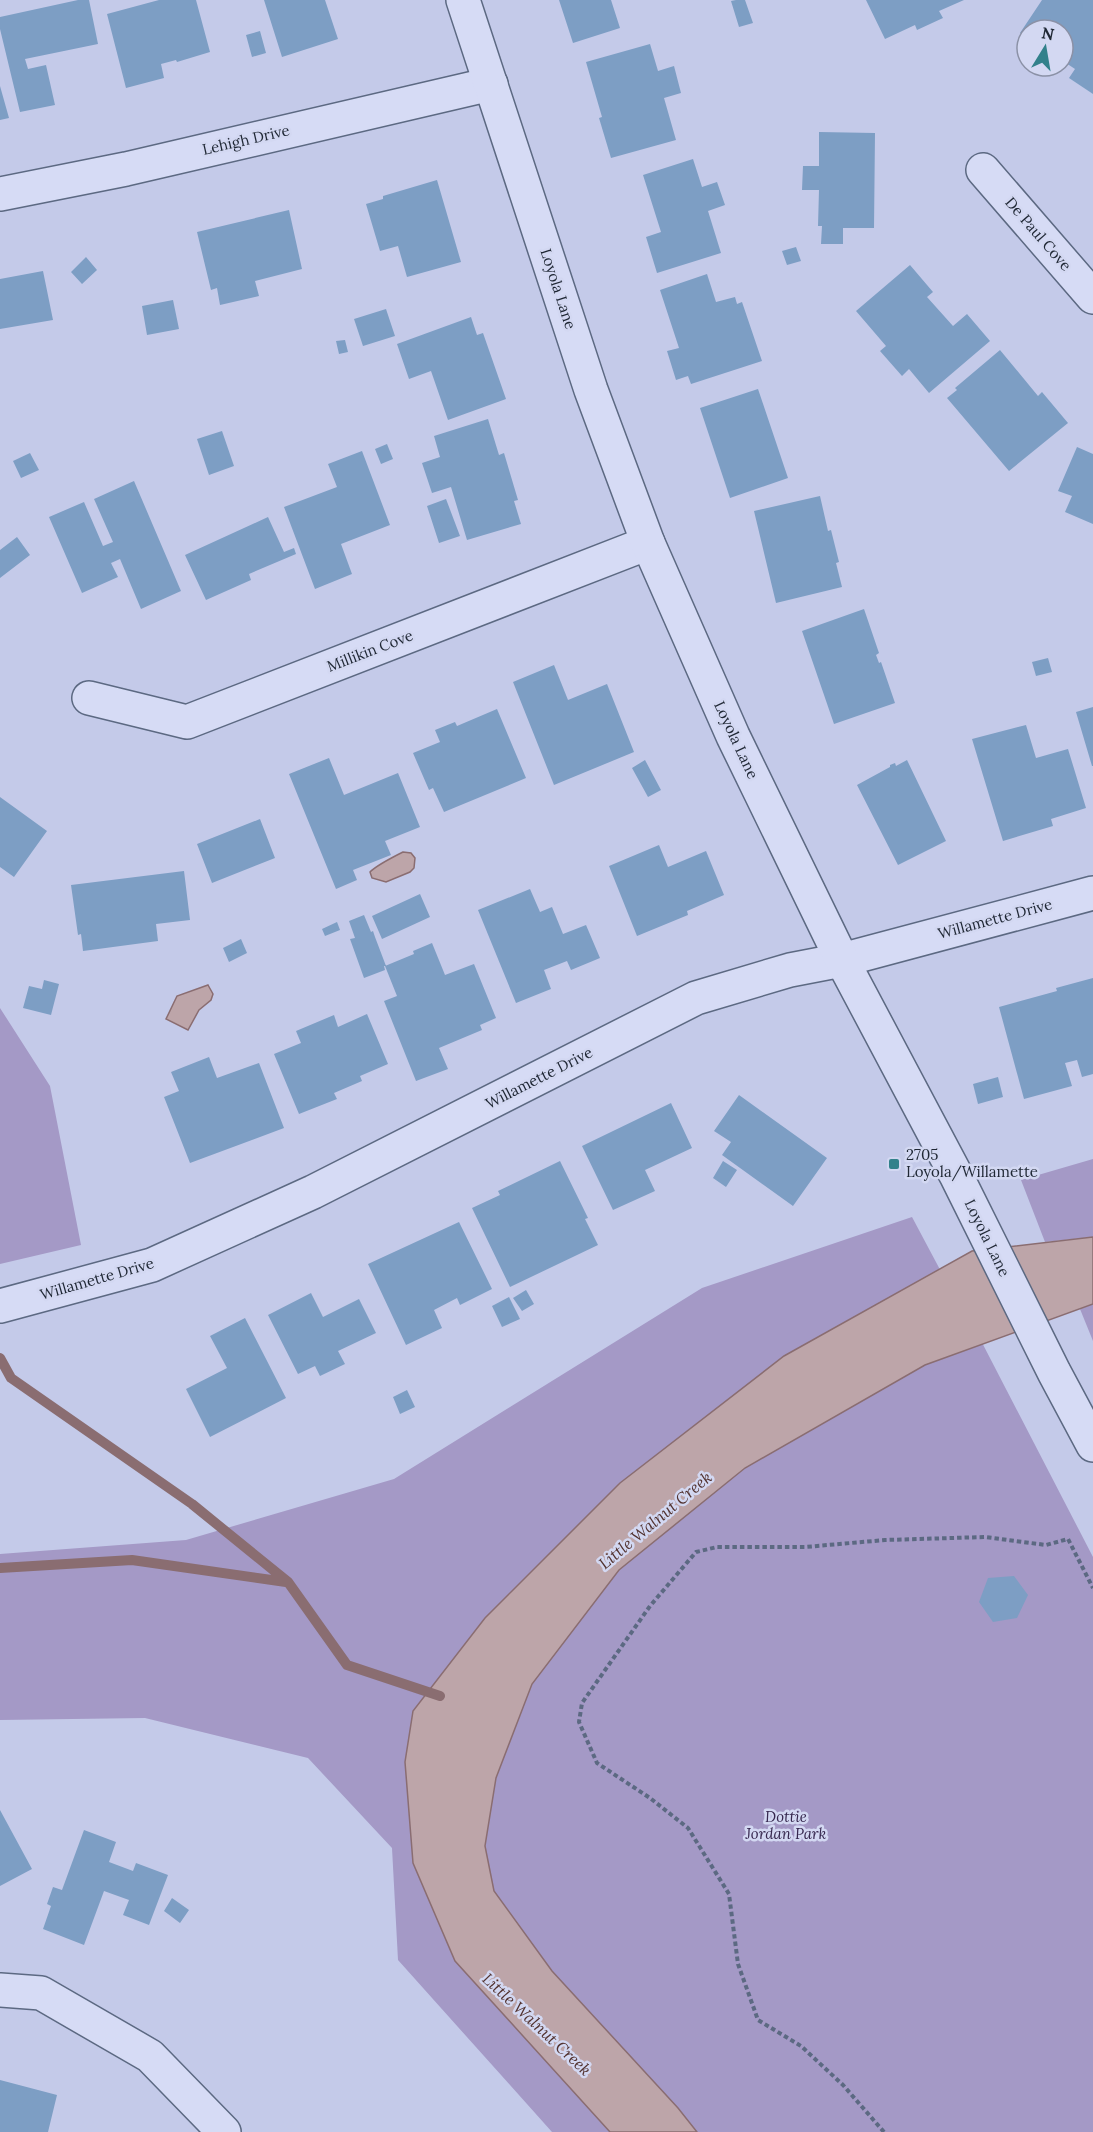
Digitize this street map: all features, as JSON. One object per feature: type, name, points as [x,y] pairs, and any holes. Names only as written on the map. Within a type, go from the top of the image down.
[{"type":"street","name":"Loyola Lane","points":[[463,0],[591,390],[648,543],[733,736],[842,960],[956,1175],[1093,1445]]},
{"type":"street","name":"Lehigh Drive","points":[[0,194],[126,169],[491,84]]},
{"type":"street","name":"De Paul Cove","points":[[983,170],[1093,297]]},
{"type":"street","name":"Millikin Cove","points":[[89,698],[187,722],[648,543]]},
{"type":"street","name":"Willamette Drive","points":[[0,1306],[152,1265],[313,1192],[696,998],[790,970],[842,960],[1093,893]]},
{"type":"street","points":[[0,1990],[41,1993],[150,2056],[224,2132]]},
{"type":"path","points":[[884,2132],[843,2085],[801,2046],[758,2020],[738,1964],[729,1894],[688,1828],[650,1798],[597,1763],[579,1722],[582,1703],[650,1606],[696,1552],[717,1547],[805,1547],[885,1540],[985,1538],[1046,1545],[1068,1539],[1093,1588]]},
{"type":"green space","points":[[0,1008],[50,1086],[81,1245],[0,1264]]},
{"type":"green space","points":[[1093,1159],[1093,1237],[1045,1242],[1021,1180]]},
{"type":"green space","name":"Dottie Jordan Park","points":[[912,1217],[970,1326],[976,1331],[1093,1557],[1093,2132],[552,2132],[398,1960],[392,1848],[308,1758],[145,1718],[0,1720],[0,1554],[186,1540],[394,1479],[702,1288]]},
{"type":"green space","points":[[1093,1304],[1093,1341],[1080,1309]]},
{"type":"water","points":[[403,852],[411,853],[415,858],[414,868],[410,872],[386,882],[372,878],[370,872]]},
{"type":"water","points":[[208,985],[213,994],[211,1000],[199,1010],[188,1030],[166,1019],[177,996]]},
{"type":"water","name":"Little Walnut Creek","points":[[1093,1237],[1093,1304],[925,1365],[745,1468],[619,1570],[532,1684],[496,1778],[485,1846],[494,1891],[552,1971],[678,2108],[697,2132],[610,2132],[455,1961],[413,1863],[405,1762],[413,1711],[485,1618],[620,1483],[784,1356],[972,1251]]},
{"type":"building","points":[[78,0],[89,0],[98,44],[25,59],[28,69],[46,65],[55,105],[20,112],[0,29],[0,17]]},
{"type":"building","points":[[159,0],[196,0],[210,52],[177,62],[176,60],[161,64],[164,78],[126,88],[107,14]]},
{"type":"building","points":[[264,0],[325,0],[338,39],[282,57]]},
{"type":"building","points":[[559,0],[611,0],[620,28],[573,43]]},
{"type":"building","points":[[745,0],[753,23],[739,27],[731,1]]},
{"type":"building","points":[[866,0],[964,0],[939,11],[943,18],[917,30],[915,25],[885,39]]},
{"type":"building","points":[[1042,0],[1093,0],[1093,94],[1069,78],[1075,78],[1075,18],[1030,18]]},
{"type":"building","points":[[260,31],[266,53],[252,57],[246,35]]},
{"type":"building","points":[[650,44],[658,71],[674,66],[681,93],[664,98],[676,140],[611,158],[586,62]]},
{"type":"building","points":[[0,86],[9,118],[0,120]]},
{"type":"building","points":[[819,132],[875,133],[874,228],[843,228],[843,244],[821,244],[822,226],[818,226],[819,190],[802,190],[803,166],[819,166]]},
{"type":"building","points":[[693,159],[702,187],[717,182],[725,205],[708,211],[721,253],[657,273],[646,237],[661,232],[643,175]]},
{"type":"building","points":[[437,180],[461,262],[407,277],[398,246],[380,251],[366,204],[383,199],[383,196]]},
{"type":"building","points":[[289,210],[302,269],[255,281],[259,296],[220,305],[217,288],[211,290],[197,232]]},
{"type":"building","points":[[796,247],[801,261],[787,265],[782,251]]},
{"type":"building","points":[[86,257],[97,270],[82,284],[71,272]]},
{"type":"building","points":[[910,265],[933,292],[927,297],[953,326],[967,314],[990,341],[929,393],[909,369],[902,376],[880,351],[886,346],[856,311]]},
{"type":"building","points":[[43,271],[53,320],[0,329],[0,279]]},
{"type":"building","points":[[707,274],[716,302],[735,297],[737,304],[742,302],[762,361],[691,384],[688,376],[676,380],[667,351],[679,348],[660,290]]},
{"type":"building","points":[[173,300],[179,329],[147,335],[142,306]]},
{"type":"building","points":[[386,309],[395,336],[363,346],[354,319]]},
{"type":"building","points":[[471,317],[477,335],[483,333],[506,399],[448,420],[431,371],[409,379],[397,344]]},
{"type":"building","points":[[345,340],[348,352],[339,354],[336,341]]},
{"type":"building","points":[[1000,350],[1038,396],[1042,392],[1068,423],[1009,471],[947,398],[957,390],[955,388]]},
{"type":"building","points":[[758,389],[788,478],[730,498],[700,408]]},
{"type":"building","points":[[488,419],[499,455],[504,453],[518,500],[514,501],[521,524],[467,540],[451,487],[432,493],[422,463],[440,457],[434,436]]},
{"type":"building","points":[[222,431],[234,466],[209,475],[197,439]]},
{"type":"building","points":[[387,444],[393,459],[381,464],[375,449]]},
{"type":"building","points":[[1077,447],[1093,454],[1093,524],[1065,512],[1072,496],[1058,491]]},
{"type":"building","points":[[362,451],[390,525],[341,544],[352,574],[315,589],[284,507],[337,487],[328,464]]},
{"type":"building","points":[[30,453],[39,470],[21,478],[13,461]]},
{"type":"building","points":[[134,481],[181,591],[141,609],[120,559],[111,563],[118,577],[82,593],[49,517],[84,502],[103,546],[113,542],[94,499]]},
{"type":"building","points":[[820,496],[828,531],[831,530],[839,562],[836,563],[842,587],[776,603],[754,511]]},
{"type":"building","points":[[446,499],[460,536],[439,543],[427,506]]},
{"type":"building","points":[[268,517],[284,552],[294,548],[296,554],[249,574],[251,580],[206,600],[185,555]]},
{"type":"building","points":[[17,537],[30,555],[0,578],[0,550]]},
{"type":"building","points":[[864,609],[879,653],[876,655],[879,663],[881,662],[895,703],[834,724],[802,631]]},
{"type":"building","points":[[1048,658],[1052,672],[1036,676],[1032,662]]},
{"type":"building","points":[[554,665],[568,700],[607,684],[634,752],[554,785],[513,682]]},
{"type":"building","points":[[1093,707],[1093,766],[1092,766],[1076,712]]},
{"type":"building","points":[[497,709],[526,778],[444,812],[433,788],[429,790],[413,753],[440,742],[435,730],[455,722],[457,726]]},
{"type":"building","points":[[1026,725],[1036,758],[1068,749],[1086,808],[1051,819],[1053,826],[1003,841],[972,739]]},
{"type":"building","points":[[329,758],[344,795],[398,773],[420,827],[385,841],[391,855],[353,870],[357,880],[336,889],[289,774]]},
{"type":"building","points":[[645,760],[661,790],[648,797],[632,768]]},
{"type":"building","points":[[907,760],[946,841],[898,865],[857,785],[890,765],[895,763],[896,766]]},
{"type":"building","points":[[0,797],[47,831],[14,877],[0,867]]},
{"type":"building","points":[[260,819],[275,858],[212,883],[197,844]]},
{"type":"building","points":[[659,845],[668,867],[706,851],[724,895],[687,911],[688,915],[637,936],[609,866]]},
{"type":"building","points":[[184,871],[190,920],[156,924],[158,941],[83,951],[81,934],[78,935],[71,885]]},
{"type":"building","points":[[530,889],[540,912],[552,907],[563,934],[586,925],[600,958],[571,970],[567,961],[544,970],[551,989],[516,1003],[478,910]]},
{"type":"building","points":[[420,894],[430,917],[382,939],[372,916]]},
{"type":"building","points":[[364,915],[371,932],[373,931],[386,966],[384,966],[385,970],[364,978],[350,939],[355,938],[349,921]]},
{"type":"building","points":[[337,922],[340,930],[325,936],[322,929]]},
{"type":"building","points":[[241,939],[247,953],[229,962],[223,948]]},
{"type":"building","points":[[432,943],[445,975],[474,964],[496,1018],[480,1025],[482,1030],[439,1048],[448,1069],[416,1081],[384,1001],[397,996],[385,966],[414,954],[413,951]]},
{"type":"building","points":[[1093,978],[1093,1074],[1082,1077],[1077,1060],[1065,1063],[1072,1086],[1024,1099],[999,1007],[1057,991],[1056,988]]},
{"type":"building","points":[[44,980],[59,984],[51,1015],[23,1008],[29,986],[42,989]]},
{"type":"building","points":[[367,1014],[388,1064],[360,1076],[362,1081],[334,1093],[337,1099],[299,1114],[274,1054],[301,1043],[296,1031],[334,1015],[338,1027]]},
{"type":"building","points":[[209,1057],[217,1078],[259,1063],[284,1128],[190,1163],[164,1097],[179,1091],[171,1072]]},
{"type":"building","points":[[998,1077],[1003,1097],[978,1104],[973,1084]]},
{"type":"building","points":[[739,1095],[827,1158],[793,1206],[722,1155],[731,1142],[714,1131]]},
{"type":"building","points":[[671,1103],[692,1148],[645,1170],[655,1191],[613,1210],[582,1146]]},
{"type":"building","points":[[560,1161],[588,1218],[585,1219],[598,1245],[510,1287],[472,1208],[500,1195],[498,1191]]},
{"type":"building","points":[[723,1161],[737,1170],[726,1187],[713,1178]]},
{"type":"building","points":[[459,1222],[492,1289],[460,1305],[457,1298],[434,1310],[442,1328],[406,1345],[368,1264]]},
{"type":"building","points":[[526,1290],[534,1304],[522,1311],[513,1298]]},
{"type":"building","points":[[311,1293],[323,1317],[359,1299],[376,1333],[338,1351],[345,1364],[320,1376],[315,1366],[298,1374],[268,1315]]},
{"type":"building","points":[[509,1297],[520,1319],[502,1327],[492,1306]]},
{"type":"building","points":[[245,1318],[286,1398],[210,1437],[186,1389],[227,1368],[210,1336]]},
{"type":"building","points":[[407,1390],[415,1407],[400,1414],[393,1397]]},
{"type":"building","points":[[1014,1576],[1028,1595],[1017,1618],[993,1622],[979,1602],[988,1578]]},
{"type":"building","points":[[0,1810],[32,1869],[0,1886]]},
{"type":"building","points":[[84,1830],[116,1842],[109,1862],[133,1871],[136,1863],[168,1875],[149,1925],[123,1915],[129,1900],[104,1891],[84,1945],[43,1929],[51,1906],[47,1904],[53,1887],[62,1890]]},
{"type":"building","points":[[172,1898],[189,1910],[180,1923],[164,1911]]},
{"type":"building","points":[[0,2080],[57,2095],[48,2132],[0,2132]]},
{"type":"waterway","points":[[0,1358],[11,1378],[192,1504],[288,1582],[347,1665],[440,1696]]},
{"type":"waterway","points":[[0,1568],[132,1560],[286,1582]]},
{"type":"place","name":"2705 Loyola/Willamette","points":[[894,1164]]}]
